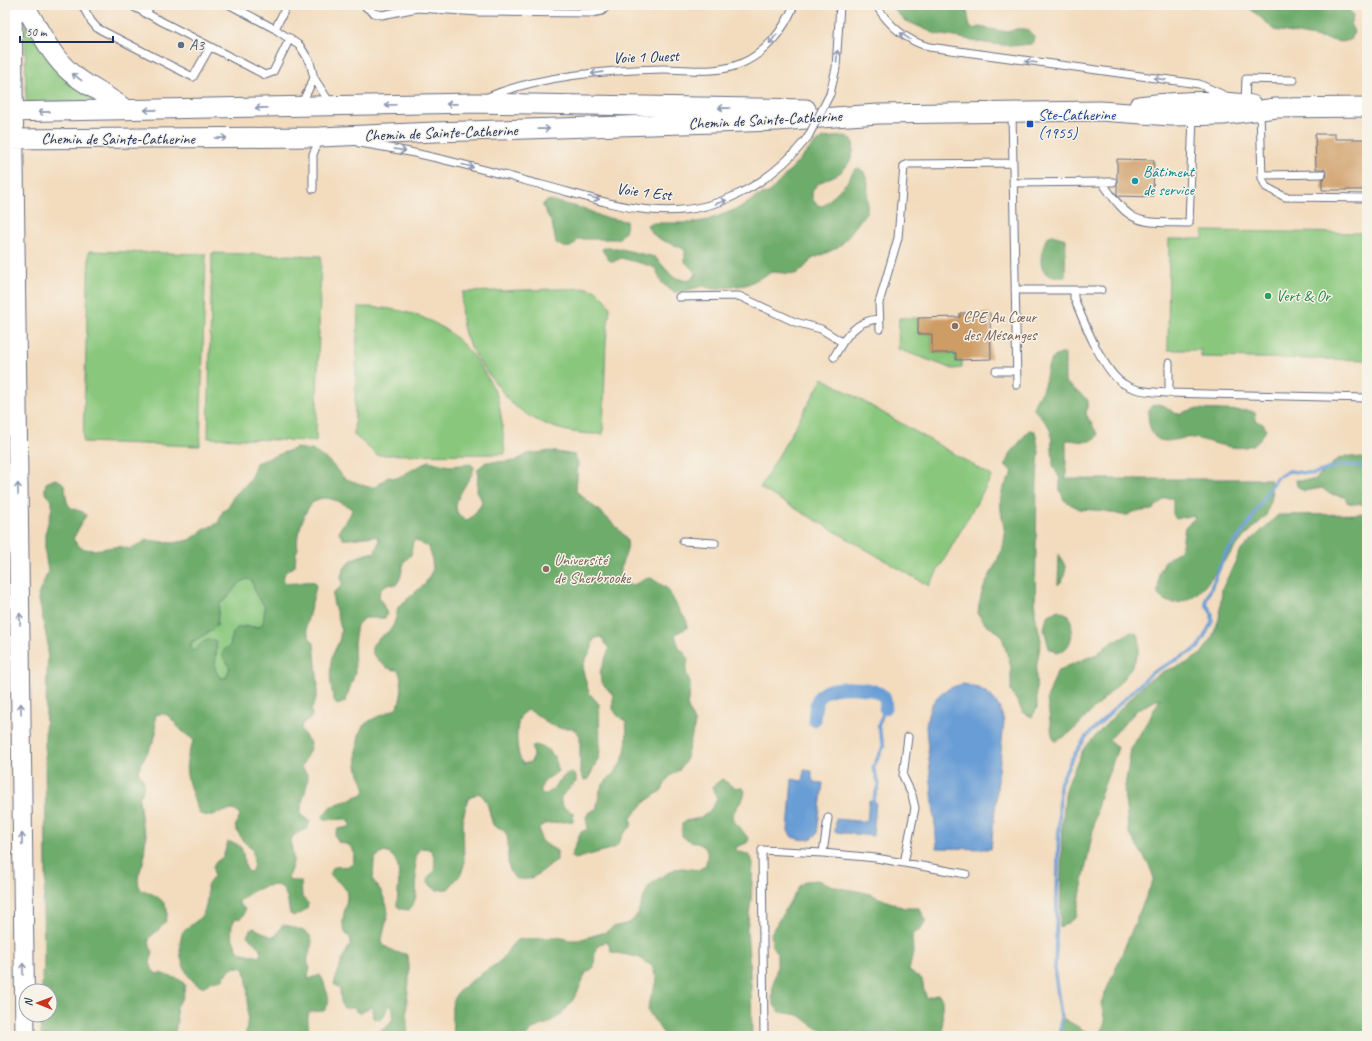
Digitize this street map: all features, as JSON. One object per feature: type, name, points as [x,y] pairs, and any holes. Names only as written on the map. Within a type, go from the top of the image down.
[{"type":"main road","points":[[12,5],[9,112],[25,1036]]},
{"type":"main road","points":[[24,5],[48,46],[63,65],[77,78],[110,97],[126,110]]},
{"type":"main road","name":"Chemin de Sainte-Catherine","points":[[1100,111],[1171,102],[1222,101],[1257,108]]},
{"type":"main road","name":"Chemin de Sainte-Catherine","points":[[9,112],[474,104],[788,108],[878,114]]},
{"type":"main road","name":"Chemin de Sainte-Catherine","points":[[10,139],[320,137],[777,121],[878,114],[1100,111],[1193,116],[1223,115],[1257,108],[1367,106]]},
{"type":"main road","points":[[320,137],[326,107]]},
{"type":"lane","points":[[82,5],[90,21],[97,28],[193,77],[210,47]]},
{"type":"lane","points":[[130,5],[267,75],[274,70],[290,38]]},
{"type":"lane","points":[[146,14],[151,5]]},
{"type":"lane","points":[[230,5],[290,38],[306,53],[326,107]]},
{"type":"lane","points":[[275,29],[287,5]]},
{"type":"lane","points":[[363,5],[374,13],[382,15],[417,8],[519,9],[592,13],[602,11],[608,5]]},
{"type":"lane","name":"Voie 1 Ouest","points":[[474,104],[511,88],[592,74],[665,69],[713,70],[731,67],[750,59],[766,47],[782,26],[794,5]]},
{"type":"lane","name":"Voie 1 Est","points":[[320,137],[418,153],[620,204],[658,211],[704,206],[745,192],[778,170],[808,137],[818,121],[830,94],[836,68],[840,5]]},
{"type":"lane","points":[[876,5],[896,30],[916,43],[929,47],[1199,84],[1257,108]]},
{"type":"lane","points":[[300,107],[314,78]]},
{"type":"lane","points":[[1294,80],[1247,79],[1244,82],[1257,108],[1262,181],[1266,187],[1285,197],[1367,198]]},
{"type":"lane","points":[[1012,112],[1017,385]]},
{"type":"lane","points":[[1102,182],[1118,204],[1136,219],[1148,222],[1190,223],[1193,116]]},
{"type":"lane","points":[[313,190],[313,154],[320,137]]},
{"type":"lane","points":[[880,329],[880,300],[898,238],[904,166],[908,164],[1013,163]]},
{"type":"lane","points":[[1262,175],[1322,174]]},
{"type":"lane","points":[[1013,183],[1113,182]]},
{"type":"lane","points":[[1015,290],[1101,290]]},
{"type":"lane","points":[[1074,290],[1074,298],[1089,332],[1102,357],[1122,384],[1139,390],[1168,393],[1367,398]]},
{"type":"lane","points":[[680,298],[740,296],[795,322],[821,329],[842,342]]},
{"type":"lane","points":[[834,357],[842,342],[855,328],[871,320],[879,319]]},
{"type":"lane","points":[[1168,393],[1169,364]]},
{"type":"lane","points":[[996,371],[1016,371]]},
{"type":"lane","points":[[683,541],[715,543]]},
{"type":"lane","points":[[904,863],[915,808],[914,799],[903,776],[908,737]]},
{"type":"lane","points":[[823,853],[828,818]]},
{"type":"lane","points":[[764,1036],[762,850],[823,853],[904,863],[966,874]]},
{"type":"green space","points":[[890,5],[914,5],[919,7],[924,5],[945,5],[948,7],[957,5],[967,11],[970,27],[974,29],[979,27],[1008,32],[1016,29],[1026,29],[1034,36],[1033,42],[1031,44],[1011,46],[977,42],[936,34],[904,20]]},
{"type":"green space","points":[[1246,5],[1336,5],[1344,7],[1352,13],[1353,18],[1350,24],[1354,31],[1350,40],[1342,42],[1275,30]]},
{"type":"green space","points":[[25,23],[107,102],[26,102]]},
{"type":"green space","points":[[845,136],[852,139],[853,144],[853,154],[849,163],[838,174],[816,186],[812,192],[813,199],[814,202],[823,206],[848,181],[855,169],[860,169],[864,172],[868,183],[867,211],[843,243],[835,249],[812,259],[801,271],[795,274],[772,272],[746,285],[712,289],[703,286],[680,292],[673,292],[661,282],[656,269],[651,266],[621,258],[613,262],[609,260],[602,250],[603,248],[617,248],[655,257],[673,277],[687,281],[696,275],[685,262],[685,250],[658,238],[650,231],[647,225],[650,223],[692,223],[708,220],[742,207],[756,197],[770,192],[815,143],[824,138]]},
{"type":"green space","points":[[549,200],[586,209],[602,217],[626,221],[626,229],[618,239],[578,239],[571,247],[563,246],[556,243],[552,223],[543,207],[543,204]]},
{"type":"green space","name":"Vert & Or","points":[[1203,231],[1367,233],[1367,360],[1201,357],[1201,350],[1168,350],[1169,239],[1203,239]]},
{"type":"green space","points":[[1052,235],[1066,239],[1065,277],[1049,275],[1044,271],[1042,266],[1041,260],[1044,245],[1047,237]]},
{"type":"green space","points":[[89,251],[206,254],[200,446],[83,442]]},
{"type":"green space","points":[[212,253],[321,256],[316,441],[208,438]]},
{"type":"green space","points":[[587,288],[597,291],[606,300],[610,308],[606,341],[603,434],[577,433],[553,427],[531,417],[510,402],[473,352],[463,325],[461,309],[463,292]]},
{"type":"green space","points":[[358,307],[377,307],[395,310],[413,314],[429,320],[458,340],[471,353],[490,382],[497,396],[505,454],[377,455],[354,435]]},
{"type":"green space","points":[[899,318],[918,318],[918,334],[932,334],[932,353],[956,353],[956,360],[962,360],[962,368],[953,369],[898,349]]},
{"type":"green space","points":[[1065,353],[1065,382],[1088,400],[1086,414],[1098,435],[1092,440],[1084,442],[1066,440],[1066,479],[1270,479],[1272,496],[1266,516],[1243,538],[1204,587],[1199,592],[1182,602],[1170,602],[1164,600],[1158,595],[1159,573],[1165,561],[1179,551],[1182,545],[1185,527],[1195,518],[1193,515],[1176,519],[1173,514],[1173,498],[1165,498],[1152,510],[1132,512],[1128,515],[1121,515],[1106,511],[1080,509],[1064,500],[1060,490],[1060,479],[1053,465],[1051,432],[1048,425],[1033,408],[1043,388],[1051,361],[1059,355]]},
{"type":"green space","points":[[823,378],[992,476],[929,586],[760,488]]},
{"type":"green space","points":[[1158,404],[1165,406],[1174,413],[1179,414],[1194,409],[1251,411],[1255,413],[1256,421],[1263,424],[1266,429],[1260,439],[1253,445],[1244,447],[1224,446],[1195,438],[1163,441],[1153,435],[1148,419],[1151,406]]},
{"type":"green space","points":[[1029,430],[1035,431],[1039,452],[1037,480],[1035,614],[1041,640],[1036,670],[1037,708],[1032,717],[1023,712],[1011,691],[1011,667],[1001,634],[986,625],[978,614],[982,594],[1004,542],[1005,536],[1000,502],[1004,487],[1013,472],[1005,465],[1011,453]]},
{"type":"green space","points":[[296,448],[312,450],[330,462],[344,478],[368,487],[375,487],[388,477],[397,478],[429,461],[449,466],[471,464],[474,467],[473,473],[460,494],[456,509],[459,515],[467,520],[472,517],[481,505],[482,501],[477,491],[478,469],[486,462],[515,461],[528,454],[550,451],[575,455],[578,463],[576,491],[612,523],[627,541],[626,553],[621,569],[621,574],[624,579],[630,585],[651,578],[668,589],[679,610],[687,621],[687,628],[675,634],[679,648],[684,652],[688,659],[686,672],[690,682],[690,692],[687,705],[695,724],[685,762],[679,770],[669,777],[661,791],[646,801],[635,813],[631,818],[631,827],[623,834],[619,843],[614,848],[575,859],[571,856],[581,832],[588,829],[586,817],[589,812],[596,809],[602,786],[615,771],[623,758],[627,740],[626,722],[617,715],[613,709],[613,695],[601,682],[600,672],[609,649],[602,638],[599,637],[594,639],[592,648],[584,663],[583,671],[589,693],[599,704],[600,749],[599,757],[588,779],[584,780],[580,771],[580,736],[576,731],[572,728],[559,728],[549,724],[533,712],[527,710],[520,716],[518,722],[517,741],[519,754],[523,764],[531,762],[533,757],[532,747],[534,745],[548,750],[556,761],[558,771],[542,785],[541,792],[544,795],[551,791],[566,774],[570,772],[576,776],[576,782],[561,797],[562,805],[574,813],[573,821],[544,824],[539,828],[541,841],[557,851],[557,860],[532,878],[515,878],[509,866],[507,836],[503,830],[493,825],[487,802],[482,795],[478,793],[468,799],[463,818],[464,865],[461,874],[448,889],[436,890],[428,883],[428,877],[434,872],[433,854],[429,849],[419,849],[415,864],[417,888],[414,903],[409,910],[401,909],[397,906],[399,874],[395,860],[391,855],[384,852],[377,856],[374,861],[373,880],[381,891],[387,906],[388,914],[382,939],[383,945],[395,952],[406,954],[409,963],[409,983],[407,1009],[408,1036],[372,1036],[373,1032],[383,1029],[390,1024],[393,1010],[391,1005],[388,1006],[381,1020],[373,1018],[372,1006],[361,1013],[357,1012],[354,1008],[344,1008],[341,1004],[340,989],[334,984],[343,958],[351,943],[343,923],[347,895],[342,885],[334,879],[330,873],[332,868],[352,865],[354,857],[353,850],[349,845],[338,842],[335,835],[338,829],[349,827],[351,823],[344,819],[324,820],[323,816],[330,807],[363,794],[365,786],[359,774],[357,763],[357,749],[361,729],[371,720],[395,709],[398,706],[402,692],[399,672],[386,667],[380,662],[372,653],[372,646],[392,628],[398,607],[425,584],[433,569],[431,553],[428,546],[423,545],[416,540],[413,541],[411,555],[404,562],[400,579],[396,585],[387,584],[380,591],[379,596],[387,614],[385,618],[364,618],[357,625],[354,643],[355,673],[345,702],[337,705],[333,696],[331,682],[331,661],[339,642],[341,631],[334,604],[333,593],[342,586],[341,574],[348,564],[356,558],[375,552],[379,541],[378,537],[343,539],[339,533],[340,529],[350,515],[352,509],[328,498],[316,500],[306,512],[300,529],[295,566],[284,574],[284,582],[315,582],[316,587],[306,626],[309,637],[314,643],[318,687],[316,698],[311,710],[312,715],[310,719],[302,724],[301,730],[311,744],[301,767],[308,775],[301,815],[310,822],[307,829],[294,835],[292,838],[293,862],[288,878],[292,881],[301,881],[302,897],[308,903],[308,906],[304,912],[294,916],[290,914],[287,897],[282,887],[271,885],[265,886],[253,891],[239,902],[239,904],[245,909],[244,915],[240,919],[236,918],[233,922],[231,931],[233,940],[240,952],[260,957],[261,949],[247,936],[250,930],[254,928],[272,937],[276,936],[282,925],[284,925],[306,932],[311,937],[312,941],[308,958],[310,968],[308,976],[309,979],[320,975],[322,978],[328,997],[326,1008],[324,1011],[309,1012],[308,1036],[245,1036],[248,1002],[247,981],[244,968],[235,967],[229,971],[222,980],[215,980],[202,987],[190,978],[186,972],[181,956],[180,941],[183,932],[199,919],[204,911],[207,901],[207,886],[214,876],[213,867],[216,862],[223,857],[228,842],[235,843],[242,849],[246,868],[249,872],[252,871],[253,868],[254,857],[252,848],[243,841],[235,827],[240,816],[237,811],[232,810],[209,816],[200,814],[190,788],[186,768],[190,748],[194,740],[178,727],[171,718],[165,714],[161,714],[156,715],[155,737],[138,771],[144,781],[142,794],[139,797],[142,825],[147,836],[144,859],[138,881],[141,890],[158,897],[165,905],[167,910],[165,922],[149,938],[150,947],[153,952],[150,963],[153,971],[157,974],[161,973],[180,980],[185,985],[183,997],[176,1007],[177,1022],[174,1036],[41,1036],[40,1023],[58,1023],[58,983],[42,983],[44,964],[43,906],[46,878],[45,736],[48,645],[38,595],[48,572],[45,552],[45,534],[52,508],[52,500],[45,493],[46,483],[55,479],[63,483],[69,506],[86,515],[73,539],[81,548],[94,550],[118,547],[130,549],[147,540],[173,543],[190,540],[205,529],[218,523],[223,511],[228,508],[233,497],[250,480],[256,463]],"holes":[[[248,579],[252,581],[256,595],[265,606],[263,624],[259,627],[238,627],[233,633],[230,646],[223,651],[224,659],[230,668],[226,678],[220,678],[215,669],[216,641],[210,639],[207,640],[201,643],[194,651],[191,650],[191,642],[217,626],[219,604],[227,598],[236,586],[244,580]]]},
{"type":"green space","points":[[1347,456],[1367,459],[1367,504],[1352,504],[1347,502],[1345,497],[1330,494],[1322,488],[1304,491],[1297,486],[1296,480],[1314,480],[1338,459]]},
{"type":"green space","points":[[1367,514],[1367,1036],[1061,1036],[1061,1017],[1085,1031],[1100,1035],[1105,1022],[1101,1003],[1154,878],[1149,865],[1129,833],[1124,792],[1131,749],[1161,698],[1138,709],[1109,740],[1118,748],[1099,799],[1076,917],[1060,928],[1062,828],[1066,786],[1084,748],[1145,683],[1164,671],[1185,664],[1201,654],[1211,640],[1219,619],[1222,589],[1241,550],[1278,515]]},
{"type":"green space","points":[[1059,554],[1066,568],[1063,580],[1058,585]]},
{"type":"green space","points":[[248,579],[252,581],[256,595],[265,607],[263,625],[259,627],[245,626],[233,633],[230,646],[225,649],[229,664],[228,675],[226,678],[220,678],[215,669],[217,646],[208,640],[194,651],[191,650],[191,643],[217,626],[219,604],[227,598],[236,586]]},
{"type":"green space","points":[[1058,610],[1069,615],[1072,632],[1070,643],[1063,651],[1057,653],[1049,648],[1044,629],[1047,616]]},
{"type":"green space","points":[[1131,632],[1138,634],[1140,644],[1132,667],[1124,678],[1077,726],[1065,736],[1055,741],[1052,735],[1047,699],[1057,672],[1067,666],[1097,654],[1105,646]]},
{"type":"green space","points":[[722,779],[733,787],[743,788],[745,791],[743,798],[732,818],[749,839],[747,843],[736,847],[737,851],[750,856],[753,864],[751,900],[747,929],[751,987],[752,1036],[675,1036],[663,1033],[648,1011],[649,1001],[657,981],[652,966],[638,957],[611,952],[608,942],[599,944],[595,951],[594,967],[586,972],[577,994],[563,1013],[547,1024],[534,1028],[527,1036],[457,1036],[454,1034],[452,1011],[455,996],[465,985],[498,963],[517,940],[558,937],[578,940],[606,932],[613,927],[629,923],[638,913],[648,887],[656,880],[675,869],[683,868],[698,870],[705,866],[707,852],[705,848],[682,836],[682,824],[685,821],[696,819],[708,813],[717,799],[713,786]]},
{"type":"green space","points":[[817,880],[840,888],[867,893],[904,908],[919,908],[926,920],[920,930],[912,934],[913,952],[909,971],[922,979],[927,998],[939,994],[942,1000],[943,1036],[827,1031],[818,1029],[799,1015],[780,1012],[775,1007],[772,998],[777,967],[777,953],[772,946],[771,933],[800,885],[806,881]]},
{"type":"water","points":[[963,684],[985,691],[995,700],[999,706],[1004,722],[991,849],[937,848],[926,727],[927,718],[936,698],[947,690]]},
{"type":"water","points":[[804,770],[812,771],[812,779],[814,782],[823,783],[817,834],[815,837],[805,840],[792,837],[788,831],[792,779],[801,781],[804,778]]},
{"type":"water","points":[[869,801],[876,802],[873,836],[835,832],[836,819],[867,822]]},
{"type":"building","points":[[1315,134],[1335,134],[1335,139],[1367,139],[1367,190],[1322,190],[1322,179],[1326,177],[1327,174],[1324,169],[1316,169]]},
{"type":"building","name":"Bâtiment de service","points":[[1117,159],[1154,160],[1153,197],[1118,196]]},
{"type":"building","points":[[960,313],[990,313],[991,359],[956,360],[956,353],[932,353],[932,334],[918,334],[918,318],[960,317]]},
{"type":"waterway","points":[[1061,1036],[1061,1017],[1055,974],[1060,784],[1071,760],[1086,737],[1153,672],[1198,648],[1212,622],[1212,614],[1206,604],[1206,600],[1225,555],[1248,525],[1276,478],[1289,471],[1313,474],[1340,465],[1367,466]]},
{"type":"waterway","points":[[814,720],[818,699],[822,694],[834,689],[853,688],[871,690],[883,696],[886,703],[885,708]]},
{"type":"waterway","points":[[872,804],[879,784],[873,767],[884,746],[878,727],[885,708]]},
{"type":"place","name":"A3","points":[[181,45]]},
{"type":"place","name":"Ste-Catherine (1955)","points":[[1030,124]]},
{"type":"place","name":"Bâtiment de service","points":[[1135,181]]},
{"type":"place","name":"Vert & Or","points":[[1268,296]]},
{"type":"place","name":"CPE Au Cœur des Mésanges","points":[[955,326]]},
{"type":"place","name":"Université de Sherbrooke","points":[[546,569]]}]
